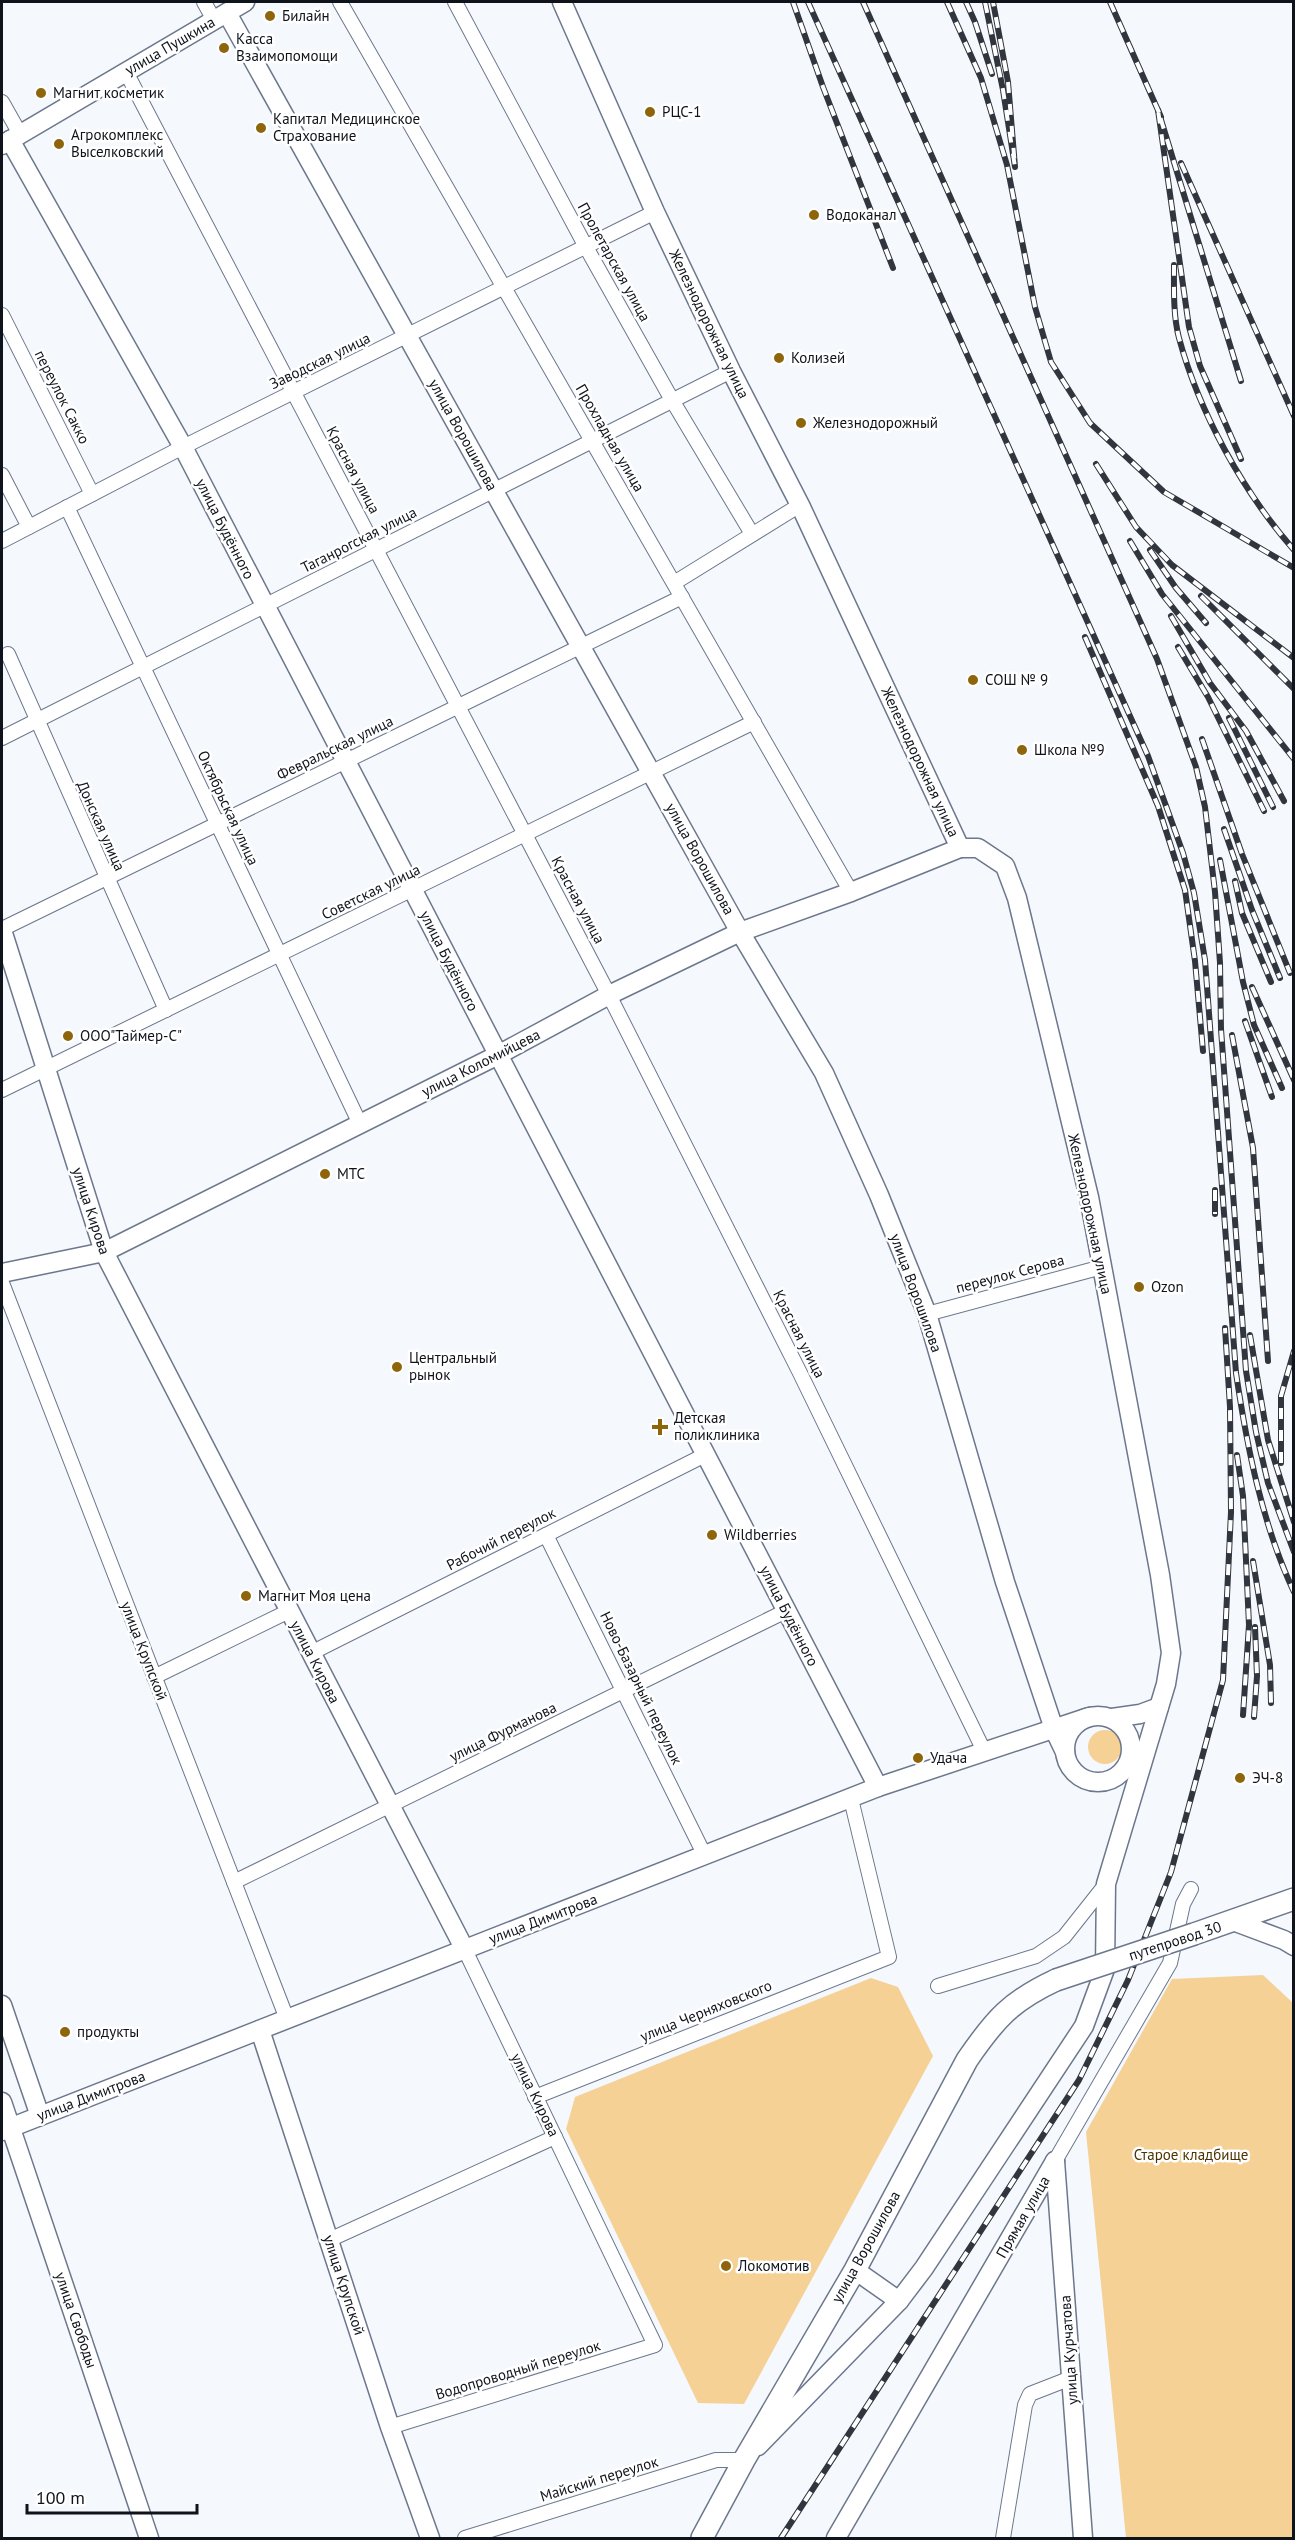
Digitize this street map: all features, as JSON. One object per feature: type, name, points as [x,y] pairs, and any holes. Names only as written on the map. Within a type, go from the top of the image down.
[{"type":"main road","name":"путепровод 30","points":[[1056,1980],[1233,1922],[1293,1899]]},
{"type":"main road","name":"улица Ворошилова","points":[[702,2538],[744,2460],[855,2270],[967,2060],[984,2035],[1010,2006],[1031,1991],[1056,1980]]},
{"type":"street","name":"улица Ворошилова","points":[[204,2],[230,9],[408,336],[740,932],[824,1073],[879,1195],[927,1314],[1005,1582],[1054,1729],[1065,1752]]},
{"type":"street","name":"Прохладная улица","points":[[340,2],[851,892]]},
{"type":"street","name":"Пролетарская улица","points":[[455,2],[586,247],[672,400],[752,534]]},
{"type":"street","name":"Железнодорожная улица","points":[[562,2],[655,212],[731,371],[800,505],[960,848],[978,848],[1005,866],[1017,898],[1089,1197],[1160,1575],[1171,1653],[1159,1707],[1106,1884],[1105,1969],[1084,2026],[924,2268],[899,2301],[744,2460]]},
{"type":"street","name":"улица Пушкина","points":[[11,140],[230,9]]},
{"type":"street","name":"Красная улица","points":[[126,72],[609,995],[800,1373],[985,1753]]},
{"type":"street","name":"улица Будённого","points":[[2,102],[11,140],[183,447],[878,1787]]},
{"type":"street","name":"Заводская улица","points":[[2,541],[183,447],[655,212]]},
{"type":"street","name":"переулок Сакко","points":[[2,315],[92,494]]},
{"type":"street","name":"Таганрогская улица","points":[[2,738],[731,371]]},
{"type":"street","points":[[2,475],[29,527]]},
{"type":"street","points":[[674,583],[800,505]]},
{"type":"street","name":"Октябрьская улица","points":[[67,507],[360,1124]]},
{"type":"street","name":"Февральская улица","points":[[2,929],[682,597]]},
{"type":"street","name":"Донская улица","points":[[8,654],[166,1010]]},
{"type":"street","name":"Советская улица","points":[[2,1090],[754,722]]},
{"type":"street","name":"улица Коломийцева","points":[[2,1273],[104,1252],[498,1055],[609,995],[740,932],[851,892],[960,848]]},
{"type":"street","name":"улица Кирова","points":[[2,929],[104,1252],[465,1950],[655,2345]]},
{"type":"street","name":"переулок Серова","points":[[927,1314],[1102,1267]]},
{"type":"street","name":"улица Крупской","points":[[2,1283],[5,1307],[154,1677],[287,2019]]},
{"type":"street","name":"Рабочий переулок","points":[[311,1653],[705,1455]]},
{"type":"street","name":"Ново-Базарный переулок","points":[[546,1535],[705,1856]]},
{"type":"street","points":[[154,1677],[289,1611]]},
{"type":"street","name":"улица Фурманова","points":[[234,1882],[786,1611]]},
{"type":"street","points":[[1112,1718],[1140,1714],[1159,1707]]},
{"type":"street","points":[[1134,1790],[1131,1751],[1128,1734],[1112,1718],[1101,1715],[1078,1722],[1070,1730],[1066,1741],[1065,1752],[1068,1764],[1075,1773],[1084,1779],[1096,1782],[1107,1781],[1118,1776],[1126,1768],[1131,1751],[1159,1707]]},
{"type":"street","name":"улица Димитрова","points":[[6,2129],[878,1787],[1089,1717]]},
{"type":"street","name":"улица Черняховского","points":[[535,2097],[889,1957],[851,1799]]},
{"type":"street","points":[[938,1986],[1036,1956],[1064,1937],[1106,1884]]},
{"type":"street","name":"Прямая улица","points":[[836,2538],[1170,1963],[1183,1904],[1191,1889]]},
{"type":"street","points":[[1233,1922],[1266,1932],[1293,1946]]},
{"type":"street","points":[[2,2005],[40,2115]]},
{"type":"street","name":"улица Крупской","points":[[260,2030],[390,2427],[430,2538]]},
{"type":"street","name":"улица Свободы","points":[[2,2103],[6,2129],[149,2538]]},
{"type":"street","points":[[329,2240],[555,2137]]},
{"type":"street","name":"улица Курчатова","points":[[1055,2161],[1083,2538]]},
{"type":"street","points":[[855,2270],[899,2301]]},
{"type":"street","name":"Водопроводный переулок","points":[[390,2427],[655,2345]]},
{"type":"street","points":[[1003,2538],[1025,2405],[1030,2394],[1071,2378]]},
{"type":"street","name":"Майский переулок","points":[[465,2538],[716,2460],[744,2460]]},
{"type":"green space","points":[[1105,1730],[1117,1735],[1122,1747],[1117,1759],[1105,1764],[1093,1759],[1088,1747],[1093,1735]]},
{"type":"green space","name":"Старое кладбище","points":[[1263,1975],[1293,2003],[1293,2538],[1126,2538],[1086,2132],[1172,1979]]},
{"type":"green space","name":"Локомотив","points":[[871,1978],[898,1987],[933,2056],[744,2404],[698,2403],[566,2129],[575,2097]]},
{"type":"railway","points":[[793,2],[823,87],[893,268]]},
{"type":"railway","points":[[808,2],[1148,756],[1183,853],[1194,893],[1205,960],[1236,1373],[1245,1429],[1264,1512],[1294,1592]]},
{"type":"railway","points":[[863,2],[1157,659],[1196,767],[1205,807],[1215,892],[1220,963],[1221,1029],[1246,1371],[1256,1432],[1268,1483],[1294,1552]]},
{"type":"railway","points":[[947,2],[981,78],[1007,165],[1035,307],[1051,362],[1090,423],[1164,492],[1294,568]]},
{"type":"railway","points":[[966,2],[992,74]]},
{"type":"railway","points":[[985,2],[1003,90],[1015,167],[1008,82],[993,2]]},
{"type":"railway","points":[[1110,2],[1161,117]]},
{"type":"railway","points":[[1241,381],[1158,110],[1189,327],[1200,366],[1241,459]]},
{"type":"railway","points":[[1181,163],[1294,416]]},
{"type":"railway","points":[[1174,265],[1177,329],[1198,394],[1240,477],[1294,550]]},
{"type":"railway","points":[[1096,464],[1136,527],[1172,565],[1294,658]]},
{"type":"railway","points":[[1130,541],[1162,594],[1294,759]]},
{"type":"railway","points":[[1150,550],[1176,588],[1206,623]]},
{"type":"railway","points":[[1201,596],[1294,689]]},
{"type":"railway","points":[[1171,616],[1210,683],[1246,731],[1284,801]]},
{"type":"railway","points":[[1085,637],[1158,806],[1185,890],[1195,961],[1203,1051]]},
{"type":"railway","points":[[1178,647],[1208,697],[1264,811]]},
{"type":"railway","points":[[1229,718],[1273,807]]},
{"type":"railway","points":[[1202,739],[1242,854],[1290,973]]},
{"type":"railway","points":[[1224,829],[1252,910],[1280,978]]},
{"type":"railway","points":[[1220,860],[1243,982],[1254,1025],[1282,1088]]},
{"type":"railway","points":[[1235,881],[1242,913],[1271,982]]},
{"type":"railway","points":[[1252,987],[1294,1080]]},
{"type":"railway","points":[[1245,1021],[1272,1097]]},
{"type":"railway","points":[[1232,1035],[1253,1148],[1268,1361]]},
{"type":"railway","points":[[1215,1190],[1215,1214]]},
{"type":"railway","points":[[781,2538],[1079,2080],[1128,1980],[1171,1872],[1223,1680],[1231,1512],[1230,1407],[1225,1328]]},
{"type":"railway","points":[[1250,1335],[1268,1440],[1294,1522]]},
{"type":"railway","points":[[1281,1463],[1281,1396],[1294,1351]]},
{"type":"railway","points":[[1237,1455],[1243,1496],[1249,1625],[1243,1715]]},
{"type":"railway","points":[[1253,1561],[1270,1665],[1271,1703]]},
{"type":"railway","points":[[1254,1717],[1257,1676],[1255,1627]]},
{"type":"place","name":"Билайн","points":[[270,16]]},
{"type":"place","name":"Касса Взаимопомощи","points":[[224,48]]},
{"type":"place","name":"Магнит косметик","points":[[41,93]]},
{"type":"place","name":"РЦС-1","points":[[650,112]]},
{"type":"place","name":"Капитал Медицинское Страхование","points":[[261,128]]},
{"type":"place","name":"Агрокомплекс Выселковский","points":[[59,144]]},
{"type":"place","name":"Водоканал","points":[[814,215]]},
{"type":"place","name":"Колизей","points":[[779,358]]},
{"type":"place","name":"Железнодорожный","points":[[801,423]]},
{"type":"place","name":"СОШ № 9","points":[[973,680]]},
{"type":"place","name":"Школа №9","points":[[1022,750]]},
{"type":"place","name":"ООО\"Таймер-С\"","points":[[68,1036]]},
{"type":"place","name":"МТС","points":[[325,1174]]},
{"type":"place","name":"Ozon","points":[[1139,1287]]},
{"type":"place","name":"Центральный рынок","points":[[397,1367]]},
{"type":"place","name":"Детская поликлиника","points":[[660,1427]]},
{"type":"place","name":"Wildberries","points":[[712,1535]]},
{"type":"place","name":"Магнит Моя цена","points":[[246,1596]]},
{"type":"place","name":"Удача","points":[[918,1758]]},
{"type":"place","name":"ЭЧ-8","points":[[1240,1778]]},
{"type":"place","name":"продукты","points":[[65,2032]]},
{"type":"place","name":"Локомотив","points":[[726,2266]]}]
